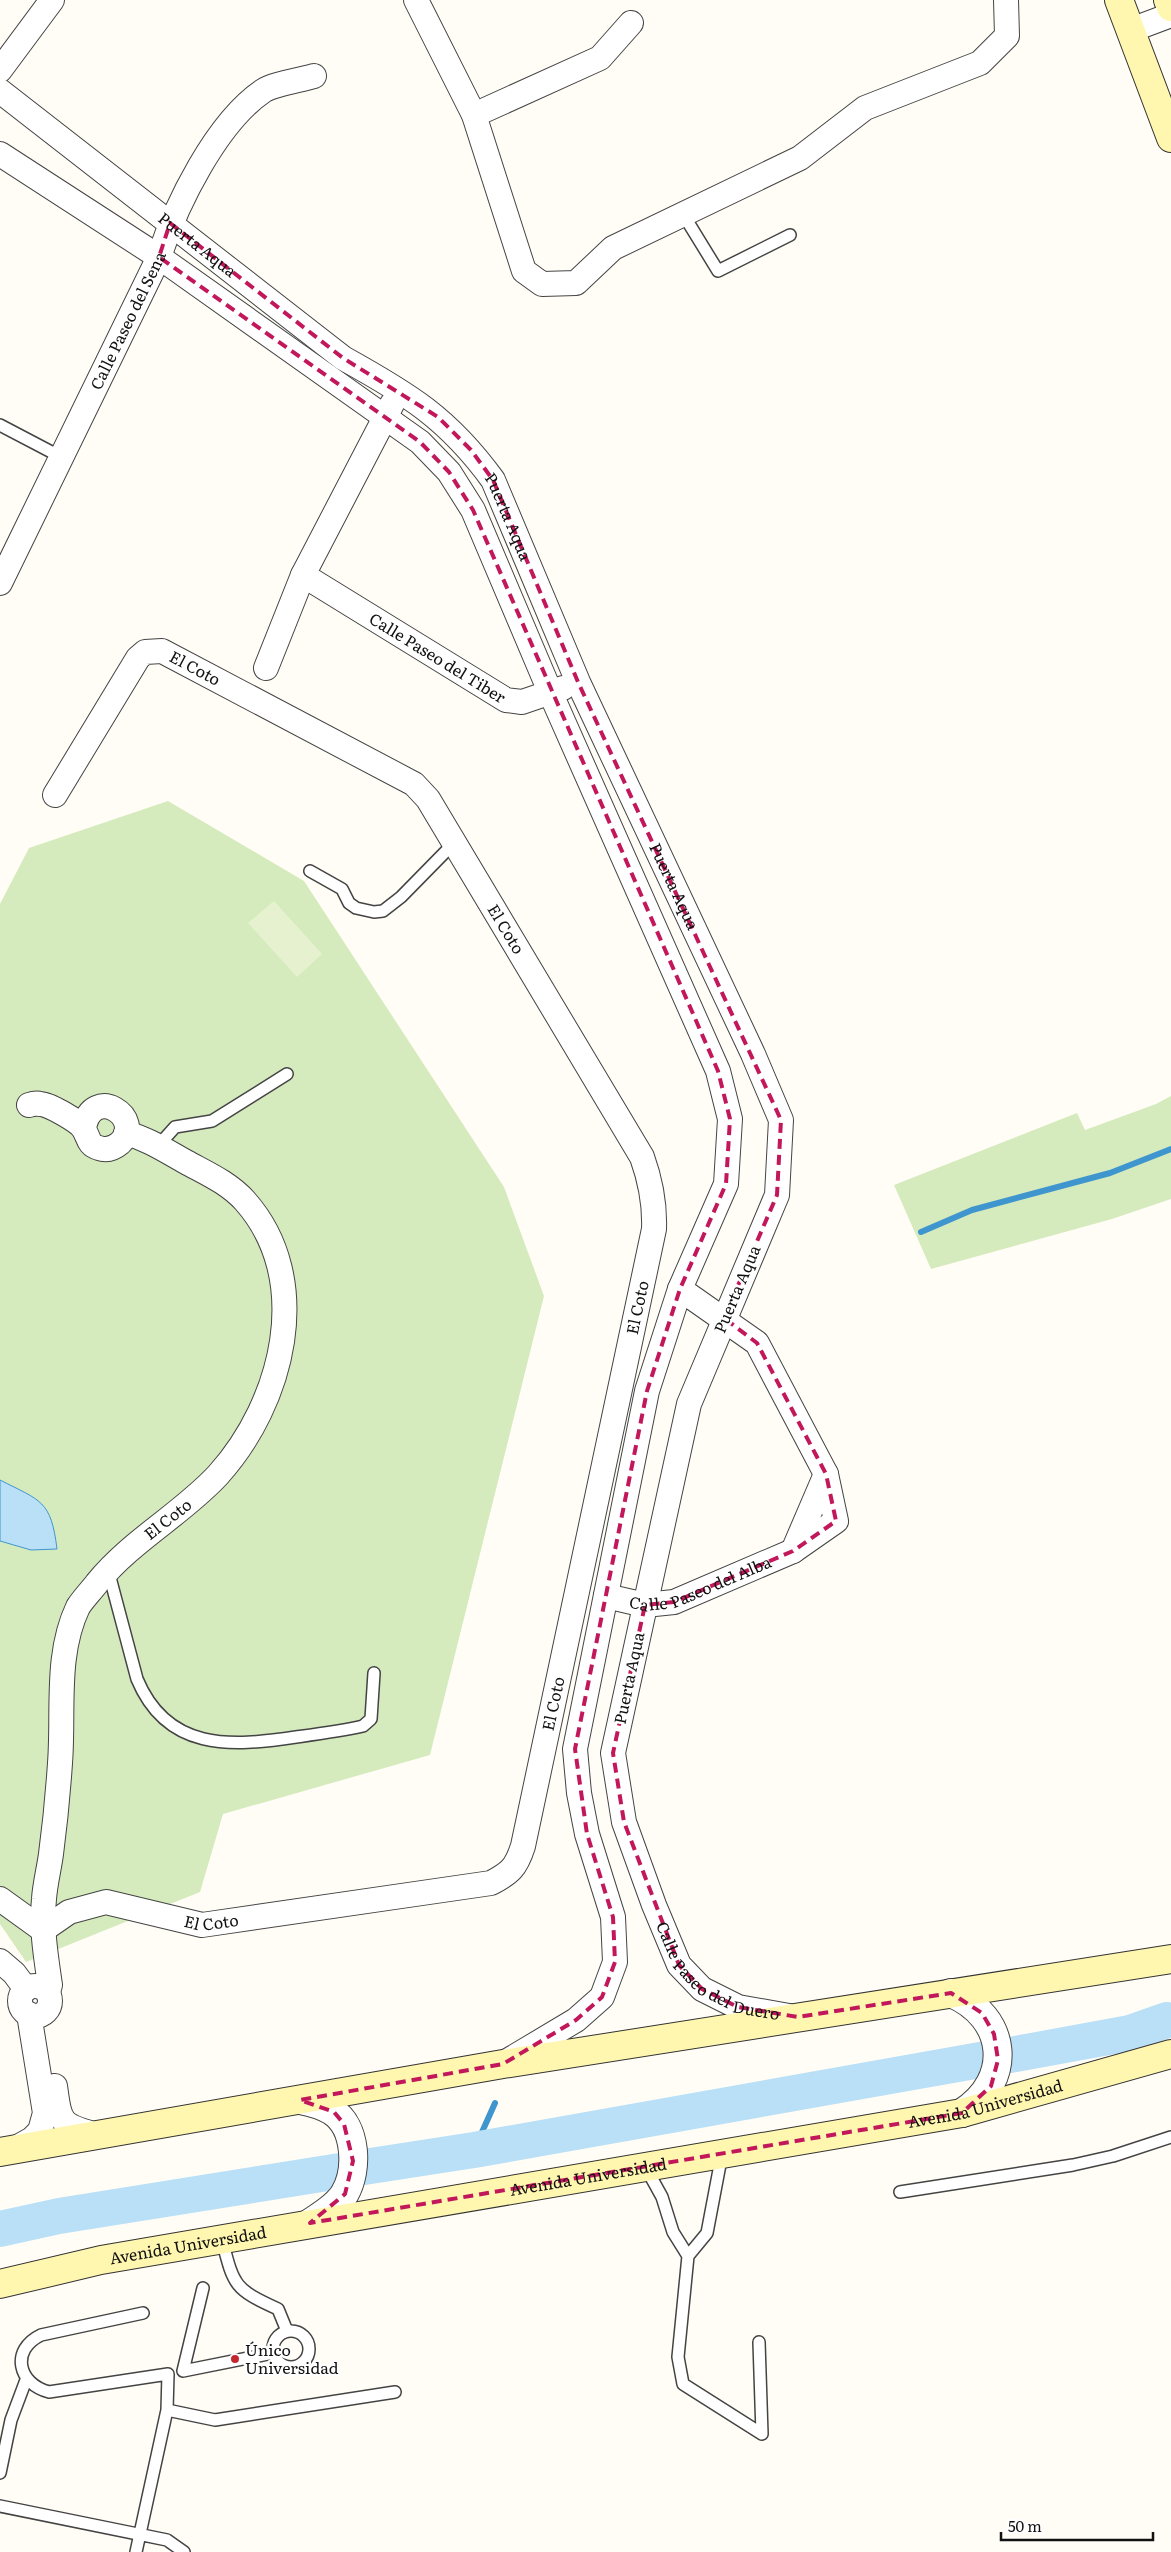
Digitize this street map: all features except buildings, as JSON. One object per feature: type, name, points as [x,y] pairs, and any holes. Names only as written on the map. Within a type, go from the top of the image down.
[{"type":"main road","points":[[1119,0],[1132,30],[1171,138]]},
{"type":"main road","points":[[1168,0],[1171,7]]},
{"type":"main road","points":[[4,2149],[97,2135],[503,2064],[1171,1959]]},
{"type":"main road","name":"Avenida Universidad","points":[[0,2284],[101,2260],[310,2223],[962,2114],[1171,2054]]},
{"type":"street","points":[[0,70],[52,0]]},
{"type":"street","points":[[416,0],[474,115],[524,271],[542,284],[576,283],[613,248],[800,158],[865,108],[980,64],[1007,36],[1006,0]]},
{"type":"street","points":[[1132,30],[1171,14]]},
{"type":"street","points":[[474,115],[600,58],[632,22]]},
{"type":"street","name":"Calle Paseo del Sena","points":[[0,583],[159,257],[170,223],[222,130],[264,90],[314,76]]},
{"type":"street","name":"Puerta Aqua","points":[[0,91],[343,358],[401,390],[438,417],[471,450],[493,480],[578,682],[753,1054],[782,1120],[777,1195],[689,1404],[614,1753],[624,1822],[654,1905]]},
{"type":"street","name":"Puerta Aqua","points":[[0,154],[159,257],[383,418],[420,442],[449,472],[473,510],[550,694],[718,1071],[730,1119],[726,1184],[680,1289],[647,1391],[575,1748],[579,1793],[587,1834],[613,1917],[615,1962],[602,1997],[576,2020],[503,2064]]},
{"type":"street","points":[[266,668],[303,575],[383,418],[401,390]]},
{"type":"street","name":"Calle Paseo del Tiber","points":[[303,575],[506,700],[522,702],[550,694],[578,682]]},
{"type":"street","name":"El Coto","points":[[43,1930],[69,1912],[106,1902],[122,1904],[189,1923],[210,1924],[490,1883],[508,1874],[518,1862],[652,1239],[655,1205],[650,1179],[642,1157],[424,793],[414,784],[162,651],[145,652],[138,658],[55,795]]},
{"type":"street","points":[[29,1105],[41,1104],[60,1111],[84,1128]]},
{"type":"street","points":[[108,1106],[116,1109],[123,1116],[126,1133],[115,1147],[107,1149],[91,1144],[84,1128],[85,1119],[90,1112],[99,1107],[108,1106]]},
{"type":"street","name":"El Coto","points":[[37,2002],[50,1985],[43,1930],[44,1899],[51,1853],[60,1761],[64,1643],[79,1605],[108,1570],[150,1530],[217,1476],[246,1440],[265,1400],[279,1361],[285,1314],[285,1294],[275,1252],[256,1216],[231,1188],[144,1138],[126,1133]]},
{"type":"street","name":"Calle Paseo del Alba","points":[[606,1596],[645,1606],[674,1602],[793,1552],[836,1521],[826,1474],[757,1343],[724,1318],[680,1289]]},
{"type":"street","points":[[0,1899],[43,1930]]},
{"type":"street","name":"Calle Paseo del Duero","points":[[654,1905],[680,1965],[702,1989],[738,2007],[798,2017]]},
{"type":"street","points":[[0,1962],[14,1973],[37,2002],[61,2118],[78,2130],[97,2135]]},
{"type":"street","points":[[951,1993],[973,2005],[982,2013],[994,2034],[997,2046],[998,2060],[991,2086],[978,2101],[962,2114]]},
{"type":"street","points":[[4,2149],[32,2139],[40,2130],[45,2113],[37,2002]]},
{"type":"street","points":[[300,2100],[318,2104],[334,2112],[344,2124],[351,2141],[353,2161],[350,2180],[345,2194],[335,2205],[310,2223]]},
{"type":"lane","points":[[683,214],[718,271],[790,235]]},
{"type":"lane","points":[[0,425],[61,458]]},
{"type":"lane","points":[[310,871],[342,889],[349,902],[356,908],[365,911],[383,911],[400,898],[454,843]]},
{"type":"lane","points":[[158,1146],[175,1127],[212,1121],[287,1074]]},
{"type":"lane","points":[[108,1570],[137,1679],[144,1695],[155,1710],[168,1721],[197,1738],[223,1744],[253,1743],[364,1726],[370,1719],[374,1673]]},
{"type":"lane","points":[[900,2192],[1073,2166],[1113,2156],[1171,2137]]},
{"type":"lane","points":[[722,2154],[708,2233],[688,2256],[678,2357],[683,2384],[762,2434],[759,2342]]},
{"type":"lane","points":[[646,2168],[662,2197],[673,2232],[688,2256]]},
{"type":"lane","points":[[222,2240],[238,2287],[278,2309],[287,2332]]},
{"type":"lane","points":[[204,2288],[183,2371],[273,2353]]},
{"type":"lane","points":[[0,2473],[11,2420],[26,2380],[22,2356],[24,2348],[31,2340],[41,2335],[143,2313]]},
{"type":"lane","points":[[294,2331],[306,2338],[309,2352],[301,2363],[288,2366],[276,2359],[273,2353],[276,2339],[287,2332],[294,2331]]},
{"type":"lane","points":[[26,2380],[36,2388],[49,2392],[168,2374],[167,2410],[136,2552]]},
{"type":"lane","points":[[167,2410],[214,2420],[395,2392]]},
{"type":"lane","points":[[0,2506],[167,2540],[184,2552]]},
{"type":"highlighted area","points":[[170,223],[343,358],[438,417],[471,450],[493,480],[578,682],[781,1120],[777,1195],[724,1318],[757,1343],[826,1474],[836,1521],[793,1551],[674,1602],[645,1605],[613,1753],[624,1822],[679,1965],[702,1989],[738,2007],[798,2017],[951,1993],[982,2013],[994,2034],[998,2060],[991,2086],[962,2113],[310,2223],[345,2194],[353,2161],[344,2124],[334,2112],[300,2100],[503,2064],[576,2020],[602,1997],[615,1962],[613,1917],[587,1834],[575,1749],[647,1391],[680,1289],[726,1184],[730,1119],[718,1071],[473,510],[449,472],[420,442],[159,257]]},
{"type":"green space","points":[[168,801],[304,881],[504,1187],[544,1296],[430,1755],[223,1814],[200,1892],[26,1962],[0,1924],[0,904],[29,848]]},
{"type":"green space","points":[[274,901],[322,954],[297,977],[248,923]]},
{"type":"green space","points":[[1171,1096],[1171,1199],[1112,1219],[931,1269],[894,1185],[1077,1113],[1085,1130],[1156,1104]]},
{"type":"water","points":[[0,1480],[42,1504],[51,1520],[57,1549],[31,1550],[0,1541]]},
{"type":"waterway","points":[[921,1232],[972,1210],[1110,1173],[1171,1149]]},
{"type":"waterway","points":[[1010,2055],[1130,2033],[1167,2020]]},
{"type":"waterway","points":[[364,2167],[474,2150],[986,2059]]},
{"type":"waterway","points":[[474,2150],[495,2103]]},
{"type":"waterway","points":[[0,2229],[59,2216],[340,2171]]},
{"type":"place","name":"Único Universidad","points":[[235,2359]]}]
